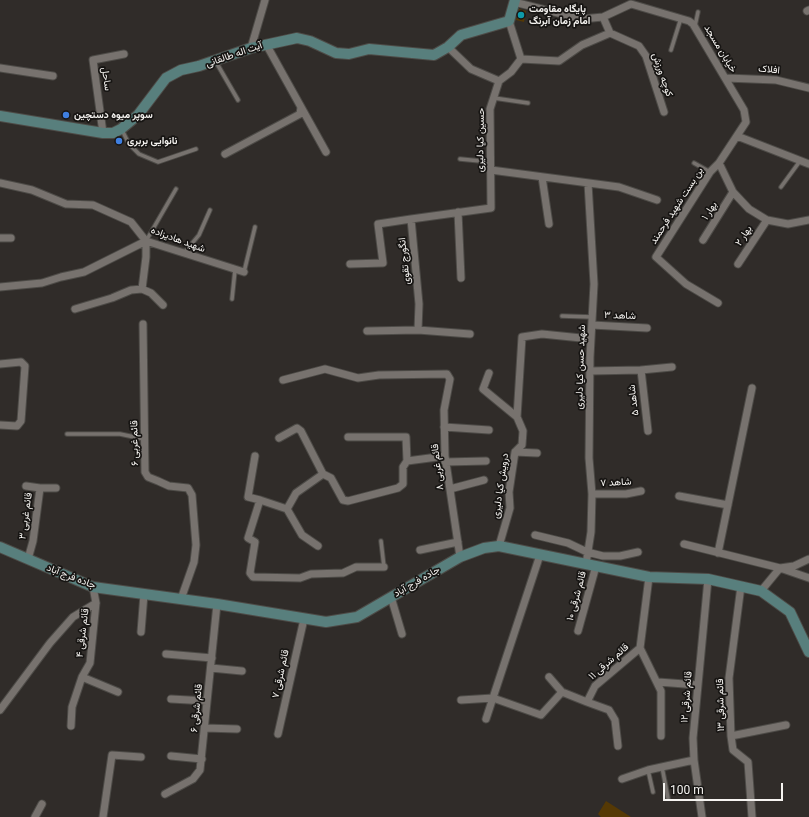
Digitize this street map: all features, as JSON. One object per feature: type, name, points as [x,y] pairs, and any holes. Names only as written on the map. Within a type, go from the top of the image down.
[{"type":"street","points":[[251,48],[265,0]]},
{"type":"street","points":[[515,1],[510,21],[521,59]]},
{"type":"street","name":"خیابان مسجد","points":[[515,1],[582,19],[603,16],[631,4],[689,21],[695,27],[744,110],[746,122],[718,163]]},
{"type":"street","points":[[521,59],[559,61],[582,45],[610,33],[603,16]]},
{"type":"street","name":"آیت اله طالقانی","points":[[0,116],[103,133],[113,133],[121,129],[138,115],[166,78],[181,70],[215,61],[251,48],[297,38],[310,41],[336,53],[349,54],[369,49],[434,56],[448,47],[461,35],[510,21]]},
{"type":"street","name":"کوچه ورزش","points":[[610,33],[639,46],[646,56],[664,112]]},
{"type":"street","points":[[266,44],[326,152]]},
{"type":"street","points":[[448,47],[471,69],[499,81],[512,72],[521,59]]},
{"type":"street","name":"ساحل","points":[[103,133],[93,60],[124,54]]},
{"type":"street","points":[[0,68],[53,76]]},
{"type":"street","name":"افلاک","points":[[726,78],[776,80],[809,88]]},
{"type":"street","name":"حسین کیا دلیری","points":[[458,212],[491,208],[490,109],[499,81]]},
{"type":"street","points":[[225,154],[300,114],[301,107]]},
{"type":"street","points":[[737,136],[809,164]]},
{"type":"street","points":[[718,163],[733,192],[749,209],[767,220],[788,224],[809,220]]},
{"type":"street","name":"بن بست شهید فرحمند","points":[[718,163],[710,172],[656,257],[686,284],[718,303]]},
{"type":"street","points":[[491,170],[619,187],[657,200]]},
{"type":"street","points":[[542,177],[549,224]]},
{"type":"street","name":"شهید هادیزاده","points":[[0,183],[32,190],[66,204],[93,205],[131,222],[146,241],[183,254],[244,272]]},
{"type":"street","name":"شهید حسن کیا دلیری","points":[[588,183],[594,284],[590,371],[589,458],[592,494],[591,532],[588,552]]},
{"type":"street","name":"بهار ۱","points":[[703,240],[733,192]]},
{"type":"street","points":[[350,264],[383,263],[378,224],[458,212],[462,278]]},
{"type":"street","name":"انگورج تقوی","points":[[411,219],[419,304],[418,330]]},
{"type":"street","name":"بهار ۲","points":[[738,264],[767,220]]},
{"type":"street","points":[[0,238],[11,238]]},
{"type":"street","points":[[0,287],[42,283],[84,272],[146,241],[146,257],[142,289]]},
{"type":"street","points":[[75,309],[112,298],[130,290],[142,289],[151,293],[162,305]]},
{"type":"street","name":"قائم غربی ۶","points":[[143,324],[145,472],[148,477],[169,486],[188,488],[192,495],[196,545],[194,562],[181,600]]},
{"type":"street","name":"شاهد ۳","points":[[592,325],[647,328]]},
{"type":"street","points":[[367,331],[418,330],[470,334]]},
{"type":"street","name":"درویش کیا دلیری","points":[[500,546],[510,508],[509,492],[516,452],[522,445],[523,431],[517,417],[522,337],[542,334],[591,339]]},
{"type":"street","points":[[0,364],[21,362],[25,366],[21,421],[17,426],[0,425]]},
{"type":"street","points":[[641,370],[672,367]]},
{"type":"street","name":"قائم غربی ۸","points":[[283,380],[325,369],[358,378],[379,375],[447,374],[450,379],[444,410],[445,459],[460,557]]},
{"type":"street","name":"شاهد ۵","points":[[590,371],[641,370],[648,431]]},
{"type":"street","points":[[489,373],[483,389],[517,417]]},
{"type":"street","points":[[718,553],[752,388]]},
{"type":"street","points":[[444,427],[489,430]]},
{"type":"street","points":[[279,438],[297,428],[301,431],[323,474],[332,478],[343,500],[348,501],[398,488],[403,484],[403,467],[407,461],[406,437],[348,437]]},
{"type":"street","points":[[516,452],[537,453]]},
{"type":"street","points":[[255,456],[248,497],[288,509],[302,535],[318,546]]},
{"type":"street","points":[[407,461],[445,459],[486,461]]},
{"type":"street","points":[[288,509],[296,493],[323,474]]},
{"type":"street","points":[[450,488],[484,480]]},
{"type":"street","name":"قائم غربی ۳","points":[[26,486],[40,488],[33,541],[28,559]]},
{"type":"street","points":[[40,488],[56,488]]},
{"type":"street","name":"شاهد ۷","points":[[592,494],[626,494],[641,491]]},
{"type":"street","points":[[679,496],[728,505]]},
{"type":"street","points":[[260,500],[248,538],[255,542],[250,573],[254,578],[300,578],[311,574],[343,573],[356,567],[384,567]]},
{"type":"street","points":[[535,536],[568,543],[588,552],[603,556],[620,556],[638,552]]},
{"type":"street","points":[[420,550],[458,542]]},
{"type":"street","points":[[684,544],[780,568],[809,578]]},
{"type":"street","name":"جاده فرج آباد","points":[[0,547],[93,587],[217,604],[326,622],[357,617],[460,557],[484,548],[500,546],[649,577],[708,579],[761,591],[790,612],[809,652]]},
{"type":"street","name":"قائم شرقی ۱۰","points":[[578,631],[591,565],[588,552]]},
{"type":"street","points":[[486,719],[540,555]]},
{"type":"street","points":[[761,591],[780,568],[794,566],[809,560]]},
{"type":"street","name":"قائم شرقی ۱۱","points":[[587,702],[595,686],[640,648],[649,577]]},
{"type":"street","name":"قائم شرقی ۱۲","points":[[702,817],[694,760],[694,738],[708,579]]},
{"type":"street","name":"قائم شرقی ۱۳","points":[[741,586],[729,678],[731,736],[734,750],[748,762],[752,817]]},
{"type":"street","name":"قائم شرقی ۴","points":[[71,726],[72,708],[82,676],[90,663],[96,603],[93,587]]},
{"type":"street","points":[[141,632],[144,594]]},
{"type":"street","points":[[391,597],[402,634]]},
{"type":"street","points":[[0,710],[50,643],[73,618],[96,603]]},
{"type":"street","name":"قائم شرقی ۶","points":[[165,794],[193,779],[200,770],[217,604]]},
{"type":"street","name":"قائم شرقی ۷","points":[[278,734],[304,619]]},
{"type":"street","points":[[640,648],[658,682],[661,691],[661,736]]},
{"type":"street","points":[[166,654],[212,658]]},
{"type":"street","points":[[211,668],[242,671]]},
{"type":"street","points":[[82,676],[118,692]]},
{"type":"street","points":[[550,678],[562,692],[609,710],[615,720],[618,746]]},
{"type":"street","points":[[658,682],[698,686]]},
{"type":"street","points":[[461,700],[493,698],[541,715],[562,692]]},
{"type":"street","points":[[171,699],[207,701]]},
{"type":"street","points":[[731,736],[786,725]]},
{"type":"street","points":[[205,728],[237,729]]},
{"type":"street","points":[[103,817],[112,755],[141,757]]},
{"type":"street","points":[[171,756],[202,759]]},
{"type":"street","points":[[622,780],[662,766],[694,760]]},
{"type":"street","points":[[35,817],[42,804]]},
{"type":"lane","points":[[695,27],[698,12]]},
{"type":"lane","points":[[671,50],[681,18]]},
{"type":"lane","points":[[215,61],[238,100]]},
{"type":"lane","points":[[494,98],[528,104]]},
{"type":"lane","points":[[121,129],[129,144],[139,154],[158,162],[196,149]]},
{"type":"lane","points":[[460,159],[491,162]]},
{"type":"lane","points":[[781,187],[800,161]]},
{"type":"lane","points":[[694,163],[710,172]]},
{"type":"lane","points":[[146,241],[176,189]]},
{"type":"lane","points":[[183,254],[199,235],[210,210]]},
{"type":"lane","points":[[244,272],[255,227]]},
{"type":"lane","points":[[232,299],[235,270]]},
{"type":"lane","points":[[562,316],[592,317]]},
{"type":"lane","points":[[67,434],[120,434],[144,439]]},
{"type":"lane","points":[[381,541],[384,567]]},
{"type":"lane","points":[[662,766],[668,798]]},
{"type":"lane","points":[[648,770],[653,792]]},
{"type":"building","name":"پایگاه مقاومت امام زمان آبرنگ","points":[[519,9],[526,11],[524,22],[516,20]]},
{"type":"building","points":[[606,801],[631,817],[601,817],[598,814]]},
{"type":"place","name":"پایگاه مقاومت امام زمان آبرنگ","points":[[521,15]]},
{"type":"place","name":"سوپر میوه دستچین","points":[[66,115]]},
{"type":"place","name":"نانوایی بربری","points":[[119,141]]}]
